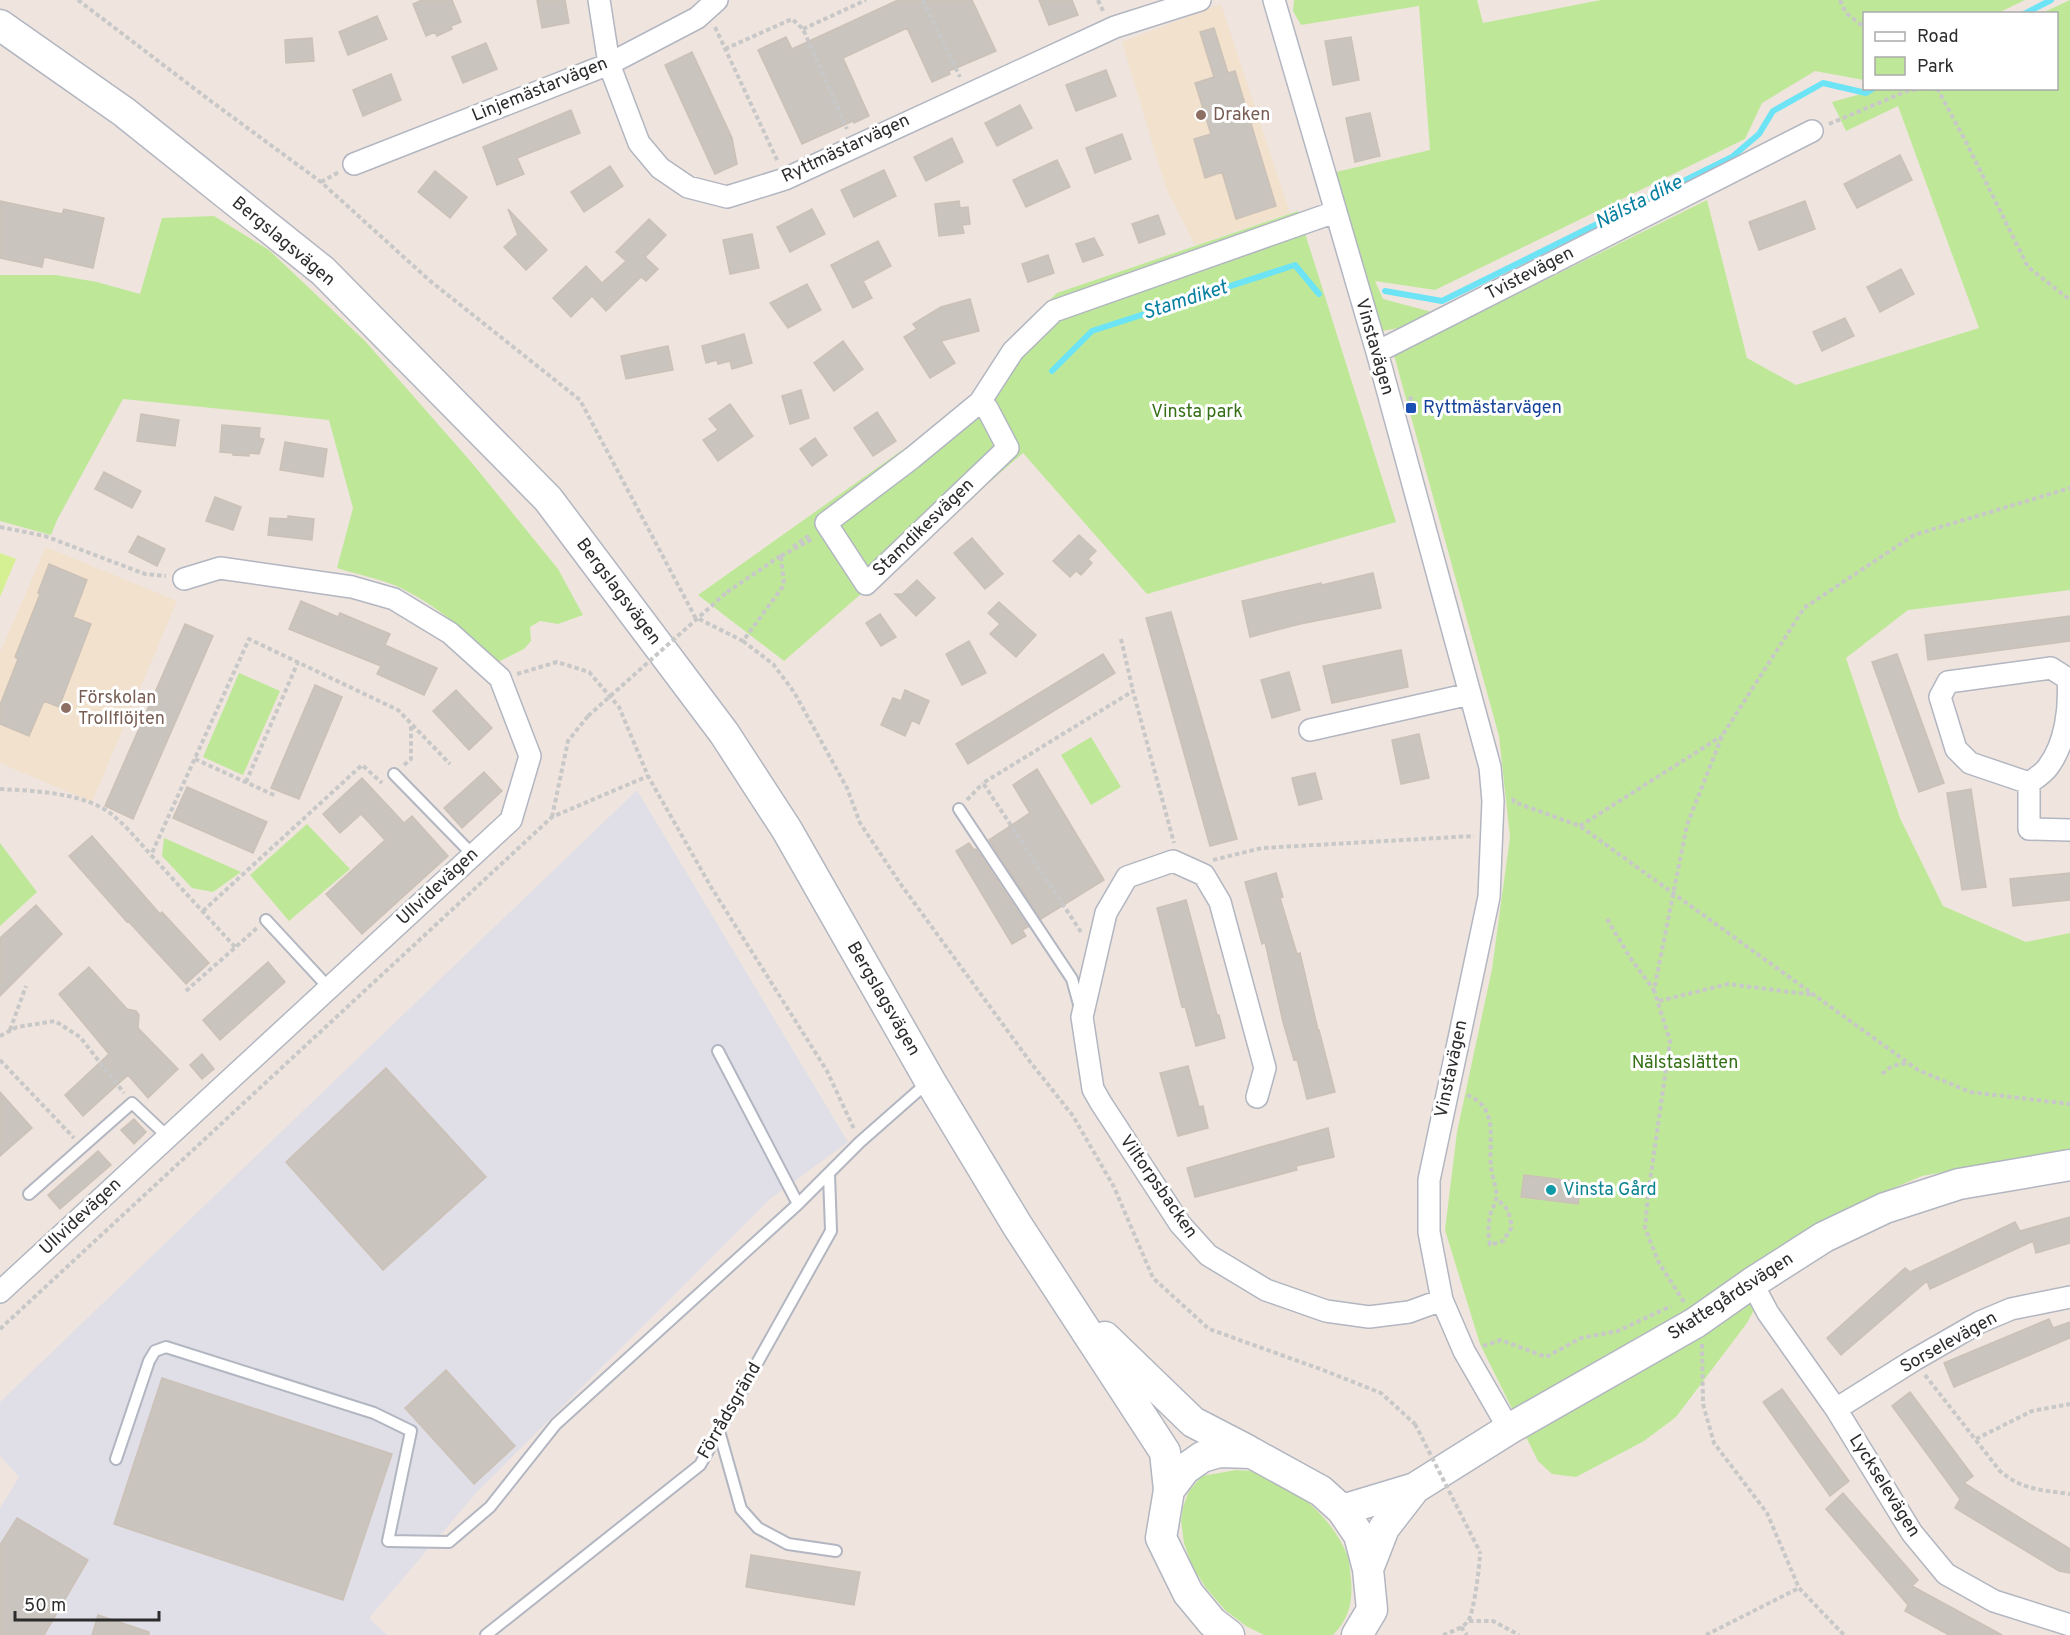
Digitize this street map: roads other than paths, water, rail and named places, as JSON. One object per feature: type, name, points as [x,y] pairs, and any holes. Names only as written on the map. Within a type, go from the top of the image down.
[{"type":"main road","name":"Bergslagsvägen","points":[[0,25],[124,112],[322,271],[548,499],[724,733],[787,830],[930,1081],[1017,1225],[1165,1452],[1169,1490],[1161,1538],[1188,1593],[1217,1631]]},
{"type":"main road","name":"Skattegårdsvägen","points":[[1342,1510],[1415,1488],[1684,1315],[1752,1283],[1824,1237],[1886,1208],[1959,1184],[2070,1166]]},
{"type":"main road","name":"Bergslagsvägen","points":[[1070,1304],[1193,1422],[1321,1491],[1342,1510],[1359,1535],[1368,1569],[1376,1622],[1357,1635]]},
{"type":"main road","name":"Bergslagsvägen","points":[[1169,1490],[1185,1469],[1202,1457],[1219,1452],[1252,1453]]},
{"type":"main road","name":"Skattegårdsvägen","points":[[1368,1569],[1384,1528],[1415,1488]]},
{"type":"street","name":"Ryttmästarvägen","points":[[599,0],[609,64],[639,143],[660,168],[688,187],[728,197],[785,179],[1115,27],[1200,0]]},
{"type":"street","name":"Vinstavägen","points":[[1274,0],[1377,352],[1490,767],[1493,801],[1489,897],[1429,1180],[1429,1232],[1442,1300],[1464,1351],[1509,1429]]},
{"type":"street","name":"Linjemästarvägen","points":[[354,164],[609,64],[697,18],[712,5]]},
{"type":"street","name":"Tvistevägen","points":[[1377,352],[1812,131]]},
{"type":"street","points":[[980,402],[1013,351],[1054,311],[1335,212]]},
{"type":"street","name":"Stamdikesvägen","points":[[980,402],[987,408],[1008,448],[866,584],[828,526],[980,402]]},
{"type":"street","name":"Ullvidevägen","points":[[0,1292],[511,820],[530,756],[500,678],[450,633],[394,599],[352,587],[220,568],[184,579]]},
{"type":"street","points":[[2030,783],[1970,763],[1956,749],[1940,697],[1948,682],[2051,668],[2068,679],[2069,702],[2060,748],[2047,769],[2030,783],[2029,829],[2070,830]]},
{"type":"street","points":[[1310,730],[1470,694]]},
{"type":"street","name":"Viltorpsbacken","points":[[1257,1097],[1265,1068],[1220,902],[1204,875],[1173,861],[1128,878],[1106,913],[1082,1017],[1093,1089],[1180,1224],[1208,1255],[1266,1290],[1326,1311],[1369,1317],[1409,1312],[1442,1300]]},
{"type":"street","name":"Lyckselevägen","points":[[1752,1283],[1768,1313],[1836,1409],[1912,1533],[1946,1574],[1994,1601],[2070,1625]]},
{"type":"street","name":"Sorselevägen","points":[[1836,1409],[1980,1322],[2011,1309],[2070,1297]]},
{"type":"lane","points":[[394,774],[473,855]]},
{"type":"lane","name":"Viltorpsbacken","points":[[960,809],[1072,979],[1082,1017]]},
{"type":"lane","points":[[266,920],[329,988]]},
{"type":"lane","points":[[718,1051],[798,1204]]},
{"type":"lane","points":[[116,1459],[149,1361],[155,1351],[166,1347],[374,1413],[411,1431],[388,1541],[449,1542],[490,1507],[556,1424],[798,1204],[860,1142],[930,1081]]},
{"type":"lane","points":[[29,1194],[132,1103],[168,1137]]},
{"type":"lane","name":"Förrådsgränd","points":[[486,1635],[700,1465],[831,1231],[829,1174]]},
{"type":"lane","points":[[719,1431],[741,1509],[758,1528],[788,1544],[836,1551]]},
{"type":"waterway","name":"Nälsta dike","points":[[2028,12],[2051,0]]},
{"type":"waterway","name":"Nälsta dike","points":[[1385,291],[1442,301],[1732,157],[1759,134],[1773,111],[1823,83],[1866,93],[1871,90]]},
{"type":"waterway","name":"Stamdiket","points":[[1052,371],[1092,331],[1295,265],[1319,294]]},
{"type":"place","name":"Draken","points":[[1201,115]]},
{"type":"place","name":"Ryttmästarvägen","points":[[1411,408]]},
{"type":"place","name":"Förskolan Trollflöjten","points":[[66,708]]},
{"type":"place","name":"Vinsta Gård","points":[[1551,1190]]},
{"type":"park label","name":"Vinsta park","points":[[1197,412]]},
{"type":"park label","name":"Nälstaslätten","points":[[1685,1063]]}]
